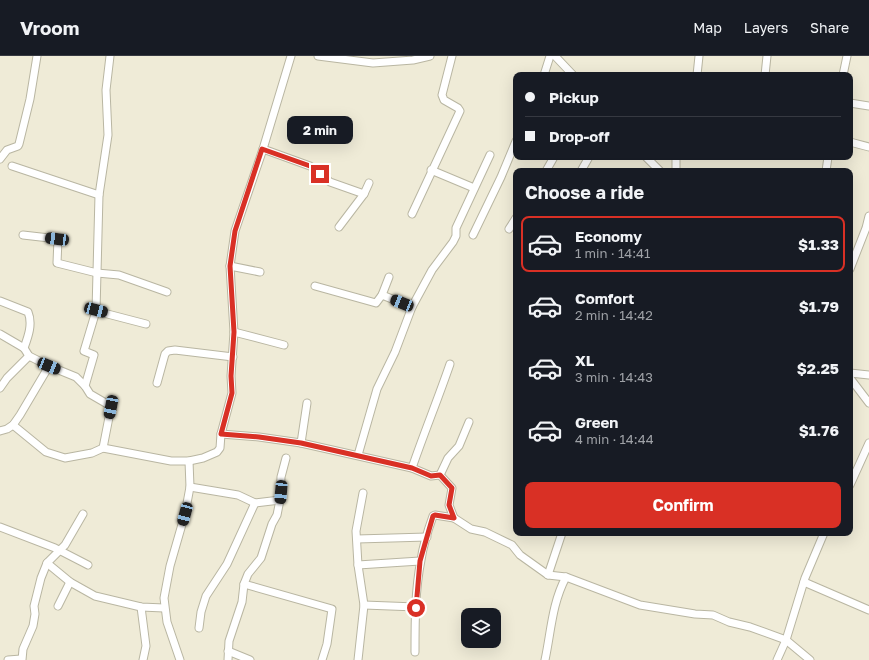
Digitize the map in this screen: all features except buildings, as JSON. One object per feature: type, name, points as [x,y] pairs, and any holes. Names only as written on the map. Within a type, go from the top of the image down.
[{"type":"street","points":[[0,159],[7,150],[18,146],[19,144],[30,99],[37,56]]},
{"type":"street","points":[[85,386],[94,355],[84,351],[96,310],[99,195],[108,135],[106,90],[110,56]]},
{"type":"street","points":[[13,425],[46,452],[65,458],[92,453],[103,448],[171,461],[189,461],[203,458],[217,452],[220,448],[221,434],[232,393],[232,345],[234,332],[230,266],[235,231],[291,56]]},
{"type":"street","points":[[318,56],[373,63],[413,60],[430,56]]},
{"type":"street","points":[[412,214],[431,170],[460,111],[458,108],[444,100],[442,95],[452,56]]},
{"type":"street","points":[[545,72],[550,56]]},
{"type":"street","points":[[555,56],[571,72]]},
{"type":"street","points":[[697,72],[699,56]]},
{"type":"street","points":[[765,72],[767,56]]},
{"type":"street","points":[[843,72],[846,56]]},
{"type":"street","points":[[853,103],[869,106]]},
{"type":"street","points":[[853,143],[869,147]]},
{"type":"street","points":[[473,235],[513,148]]},
{"type":"street","points":[[262,149],[310,166],[330,182],[364,194]]},
{"type":"street","points":[[358,456],[377,389],[395,352],[412,307],[432,270],[456,236],[456,228],[490,155]]},
{"type":"street","points":[[649,160],[657,168]]},
{"type":"street","points":[[12,166],[99,195]]},
{"type":"street","points":[[431,170],[474,188]]},
{"type":"street","points":[[339,227],[364,194],[369,183]]},
{"type":"street","points":[[853,261],[869,216]]},
{"type":"street","points":[[509,229],[513,223]]},
{"type":"street","points":[[23,235],[58,239],[56,263],[97,273],[118,275],[166,292]]},
{"type":"street","points":[[230,266],[260,272]]},
{"type":"street","points":[[315,286],[376,303],[382,295],[389,277]]},
{"type":"street","points":[[382,295],[412,307]]},
{"type":"street","points":[[0,301],[30,314],[30,328],[24,348]]},
{"type":"street","points":[[96,310],[146,324]]},
{"type":"street","points":[[234,332],[284,345]]},
{"type":"street","points":[[0,334],[24,348],[30,356],[49,366],[76,377],[85,386],[90,394],[111,407],[103,448]]},
{"type":"street","points":[[157,383],[165,354],[168,351],[175,350],[233,357]]},
{"type":"street","points":[[0,388],[7,378],[30,356]]},
{"type":"street","points":[[412,468],[450,364]]},
{"type":"street","points":[[0,432],[7,430],[13,425],[40,384],[49,366]]},
{"type":"street","points":[[853,373],[869,375]]},
{"type":"street","points":[[853,382],[869,403]]},
{"type":"street","points":[[301,443],[307,403]]},
{"type":"street","points":[[440,475],[448,458],[459,446],[469,422]]},
{"type":"street","points":[[221,434],[259,437],[301,443],[412,468],[431,476],[440,475]]},
{"type":"street","points":[[853,478],[869,444]]},
{"type":"street","points":[[228,660],[229,641],[242,602],[244,584],[248,574],[261,558],[272,524],[278,514],[281,477],[286,458]]},
{"type":"street","points":[[180,660],[167,622],[164,608],[164,598],[169,572],[185,514],[190,487],[189,461]]},
{"type":"street","points":[[440,475],[452,488],[449,505],[454,518]]},
{"type":"street","points":[[190,487],[238,495],[254,503],[280,500]]},
{"type":"street","points":[[358,660],[364,605],[358,565],[356,531],[363,493]]},
{"type":"street","points":[[199,628],[201,612],[206,596],[227,564],[254,503]]},
{"type":"street","points":[[8,660],[22,659],[23,649],[33,626],[36,594],[47,563],[65,545],[82,514]]},
{"type":"street","points":[[415,652],[416,608],[420,561],[433,516],[435,515],[454,518],[471,529],[485,532],[512,545],[520,555],[548,574],[566,577],[640,605],[695,614],[713,615],[729,622],[772,634],[786,640],[810,660]]},
{"type":"street","points":[[0,527],[60,550],[88,565]]},
{"type":"street","points":[[357,539],[427,536]]},
{"type":"street","points":[[548,574],[561,536]]},
{"type":"street","points":[[776,660],[786,640],[804,582],[823,536]]},
{"type":"street","points":[[358,565],[420,561]]},
{"type":"street","points":[[47,563],[70,582],[95,596],[141,607],[164,608]]},
{"type":"street","points":[[546,660],[552,616],[560,589],[566,577]]},
{"type":"street","points":[[58,606],[70,582]]},
{"type":"street","points":[[804,582],[869,610]]},
{"type":"street","points":[[244,584],[332,610],[327,644],[322,660]]},
{"type":"street","points":[[364,605],[416,608]]},
{"type":"street","points":[[141,607],[146,646],[143,660]]},
{"type":"street","points":[[228,651],[250,660]]},
{"type":"route","points":[[320,174],[310,166],[262,149],[235,231],[230,266],[234,332],[232,345],[232,393],[221,434],[259,437],[301,443],[412,468],[431,476],[440,475],[448,482],[452,488],[449,505],[454,518],[433,516],[420,561],[416,608]]}]
